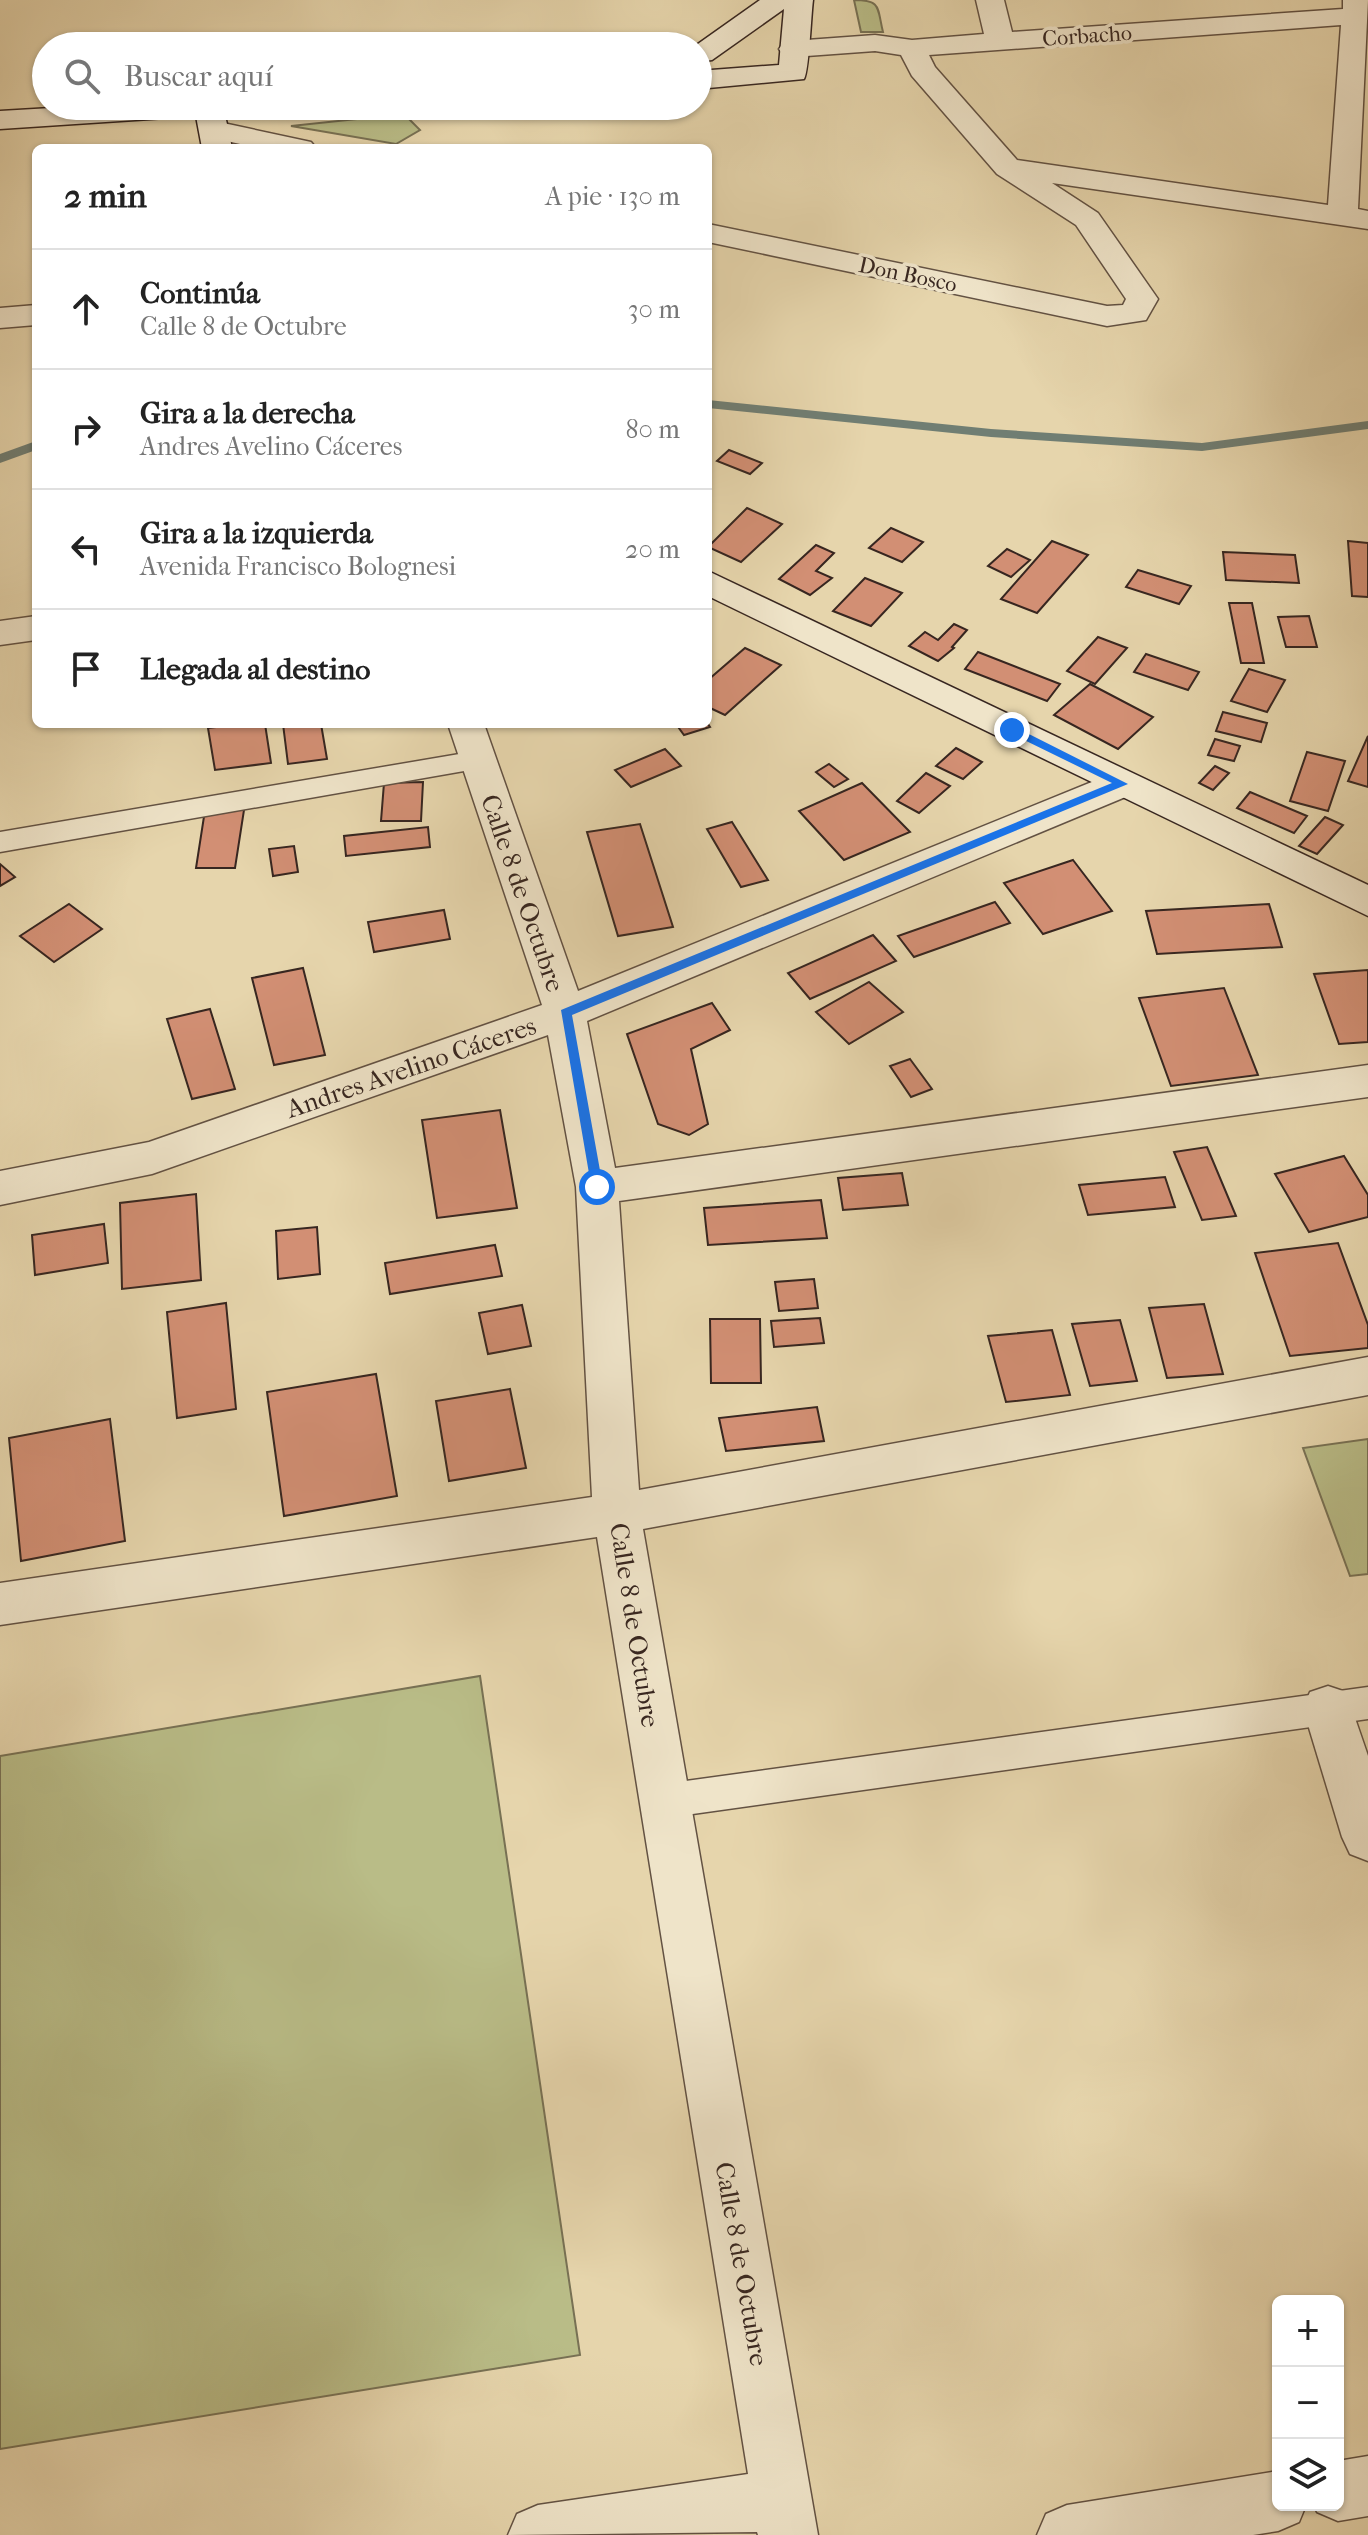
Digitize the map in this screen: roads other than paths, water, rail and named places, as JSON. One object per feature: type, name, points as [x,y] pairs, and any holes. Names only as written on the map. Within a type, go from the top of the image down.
[{"type":"street","points":[[712,57],[778,0]]},
{"type":"street","points":[[793,61],[799,0]]},
{"type":"street","points":[[990,0],[1000,41]]},
{"type":"street","points":[[712,66],[793,61],[889,66],[912,48],[922,70],[1008,168],[1355,219],[1357,8]]},
{"type":"street","name":"Corbacho","points":[[912,48],[1357,8]]},
{"type":"street","points":[[0,94],[32,93]]},
{"type":"street","points":[[0,120],[32,120]]},
{"type":"street","points":[[218,120],[289,144]]},
{"type":"street","name":"Don Bosco","points":[[712,234],[1107,316],[1135,313],[1142,299],[1087,219],[1008,168]]},
{"type":"street","points":[[0,318],[32,315]]},
{"type":"street","points":[[712,584],[1368,902]]},
{"type":"street","points":[[0,633],[32,629]]},
{"type":"street","name":"Calle 8 de Octubre","points":[[471,742],[565,1013],[597,1187],[617,1514],[785,2517]]},
{"type":"street","name":"Andres Avelino Cáceres","points":[[0,1188],[152,1158],[565,1013],[1122,784]]},
{"type":"street","points":[[597,1187],[1368,1081]]},
{"type":"street","points":[[0,1604],[617,1514],[1368,1376]]},
{"type":"street","points":[[1348,1705],[1368,1837]]},
{"type":"street","points":[[1344,2490],[1368,2486]]},
{"type":"street","points":[[1067,2535],[1272,2502]]},
{"type":"street","points":[[538,2535],[785,2517]]},
{"type":"lane","points":[[0,842],[471,742]]},
{"type":"lane","points":[[664,1801],[1348,1705]]},
{"type":"waterway","points":[[712,404],[991,433],[1202,447],[1368,425]]},
{"type":"waterway","points":[[0,459],[32,447]]}]
